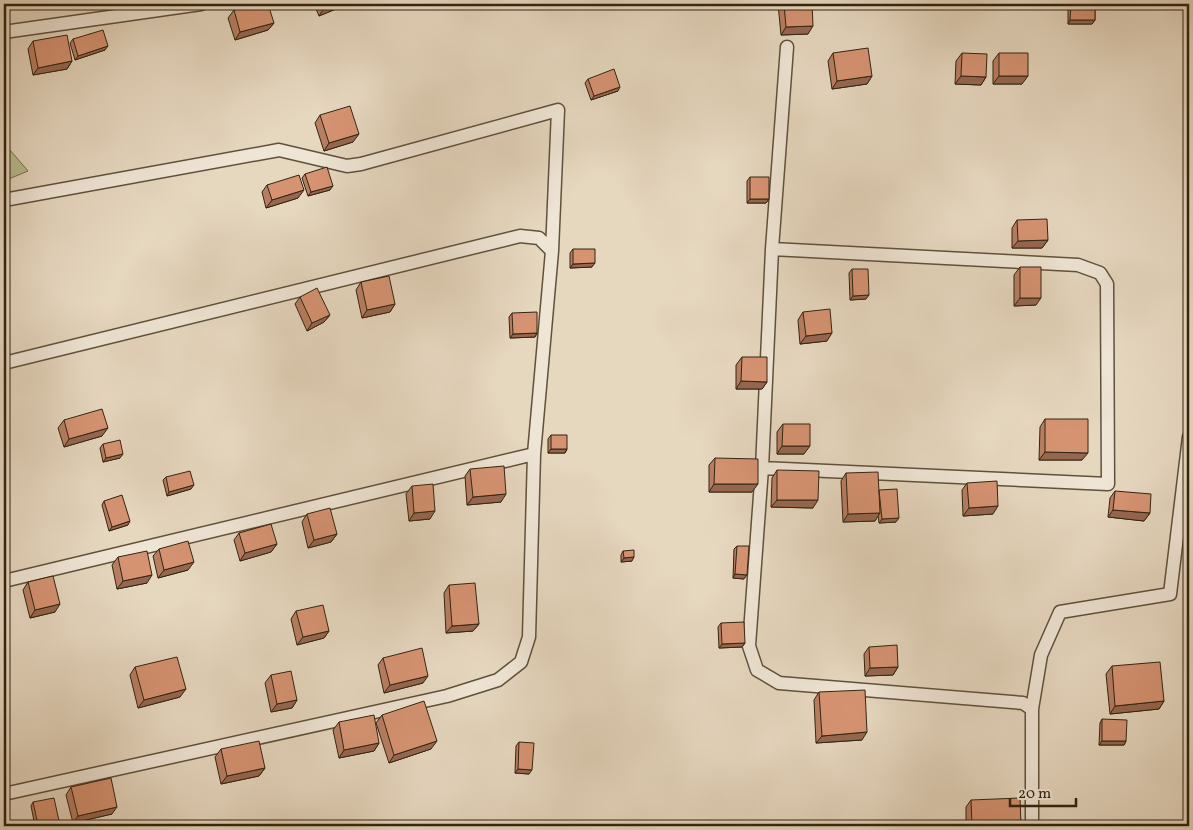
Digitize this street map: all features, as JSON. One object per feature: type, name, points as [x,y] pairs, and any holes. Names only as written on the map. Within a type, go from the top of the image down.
[{"type":"lane","points":[[4,32],[201,4]]},
{"type":"lane","points":[[787,46],[772,250],[762,468],[750,646],[757,670],[779,683],[1023,703],[1032,708]]},
{"type":"lane","points":[[4,200],[279,150],[347,166],[362,164],[558,110],[552,251],[534,454],[529,637],[521,662],[498,680],[447,696],[4,794]]},
{"type":"lane","points":[[4,363],[520,236],[539,238],[552,251]]},
{"type":"lane","points":[[762,468],[1108,484],[1107,284],[1100,273],[1078,265],[772,250]]},
{"type":"lane","points":[[1032,826],[1032,708],[1041,654],[1060,612],[1170,594],[1189,437]]},
{"type":"lane","points":[[4,582],[534,454]]},
{"type":"green space","points":[[4,143],[28,171],[4,181]]},
{"type":"building","points":[[256,4],[268,4],[274,23],[240,32],[234,10]]},
{"type":"building","points":[[322,4],[335,4],[324,8]]},
{"type":"building","points":[[784,4],[812,4],[813,26],[786,27]]},
{"type":"building","points":[[1071,4],[1095,4],[1095,20],[1070,20]]},
{"type":"building","points":[[103,30],[108,46],[78,56],[73,39]]},
{"type":"building","points":[[67,35],[72,61],[38,68],[33,41]]},
{"type":"building","points":[[868,48],[872,76],[837,81],[833,53]]},
{"type":"building","points":[[962,53],[987,54],[986,77],[961,76]]},
{"type":"building","points":[[999,53],[1028,53],[1028,76],[999,76]]},
{"type":"building","points":[[614,69],[620,87],[594,96],[588,79]]},
{"type":"building","points":[[350,106],[359,134],[329,143],[320,115]]},
{"type":"building","points":[[327,167],[333,186],[311,192],[305,174]]},
{"type":"building","points":[[299,175],[304,190],[272,200],[267,185]]},
{"type":"building","points":[[750,177],[769,177],[769,199],[750,199]]},
{"type":"building","points":[[1047,219],[1048,240],[1018,241],[1017,220]]},
{"type":"building","points":[[573,249],[595,249],[595,263],[573,264]]},
{"type":"building","points":[[1020,267],[1041,267],[1041,298],[1020,298]]},
{"type":"building","points":[[852,269],[868,269],[869,295],[853,296]]},
{"type":"building","points":[[389,276],[395,304],[367,310],[361,282]]},
{"type":"building","points":[[317,288],[330,315],[312,323],[300,297]]},
{"type":"building","points":[[830,309],[832,333],[806,336],[803,312]]},
{"type":"building","points":[[537,312],[537,333],[513,334],[512,313]]},
{"type":"building","points":[[742,357],[767,357],[767,382],[741,381]]},
{"type":"building","points":[[102,409],[108,428],[69,439],[64,420]]},
{"type":"building","points":[[1045,419],[1088,419],[1088,453],[1045,452]]},
{"type":"building","points":[[783,424],[810,424],[810,446],[782,446]]},
{"type":"building","points":[[551,435],[567,435],[567,449],[551,449]]},
{"type":"building","points":[[120,440],[123,454],[106,458],[103,444]]},
{"type":"building","points":[[715,458],[758,459],[758,484],[714,484]]},
{"type":"building","points":[[504,466],[506,494],[473,497],[470,469]]},
{"type":"building","points":[[777,470],[819,471],[818,500],[777,500]]},
{"type":"building","points":[[190,471],[194,485],[169,492],[166,477]]},
{"type":"building","points":[[878,472],[880,513],[848,514],[846,473]]},
{"type":"building","points":[[997,481],[998,506],[969,508],[967,483]]},
{"type":"building","points":[[433,484],[435,511],[414,513],[412,486]]},
{"type":"building","points":[[897,489],[899,518],[882,519],[879,490]]},
{"type":"building","points":[[1115,491],[1151,494],[1150,513],[1113,510]]},
{"type":"building","points":[[122,495],[130,521],[112,527],[104,501]]},
{"type":"building","points":[[330,508],[337,534],[314,540],[307,514]]},
{"type":"building","points":[[271,524],[277,544],[245,553],[239,533]]},
{"type":"building","points":[[188,541],[194,562],[164,570],[159,549]]},
{"type":"building","points":[[737,546],[749,546],[747,575],[735,574]]},
{"type":"building","points":[[634,550],[634,557],[624,558],[623,551]]},
{"type":"building","points":[[147,551],[152,575],[123,581],[118,557]]},
{"type":"building","points":[[53,576],[60,604],[35,610],[28,582]]},
{"type":"building","points":[[475,583],[479,624],[452,626],[449,585]]},
{"type":"building","points":[[323,605],[329,631],[303,637],[296,611]]},
{"type":"building","points":[[744,622],[745,643],[722,644],[721,623]]},
{"type":"building","points":[[897,645],[898,667],[870,668],[869,647]]},
{"type":"building","points":[[422,648],[428,676],[390,685],[383,658]]},
{"type":"building","points":[[177,657],[186,689],[144,700],[135,667]]},
{"type":"building","points":[[1160,662],[1164,701],[1115,706],[1112,666]]},
{"type":"building","points":[[291,671],[297,700],[277,704],[271,675]]},
{"type":"building","points":[[865,690],[867,732],[822,736],[819,692]]},
{"type":"building","points":[[424,701],[437,741],[394,755],[382,715]]},
{"type":"building","points":[[374,715],[379,743],[344,750],[339,722]]},
{"type":"building","points":[[1102,719],[1127,720],[1126,741],[1102,741]]},
{"type":"building","points":[[259,741],[265,768],[227,776],[221,749]]},
{"type":"building","points":[[519,742],[534,743],[532,770],[518,769]]},
{"type":"building","points":[[111,778],[117,807],[78,816],[71,787]]},
{"type":"building","points":[[54,798],[59,821],[38,825],[33,802]]},
{"type":"building","points":[[1020,798],[1021,826],[972,826],[971,800]]}]
